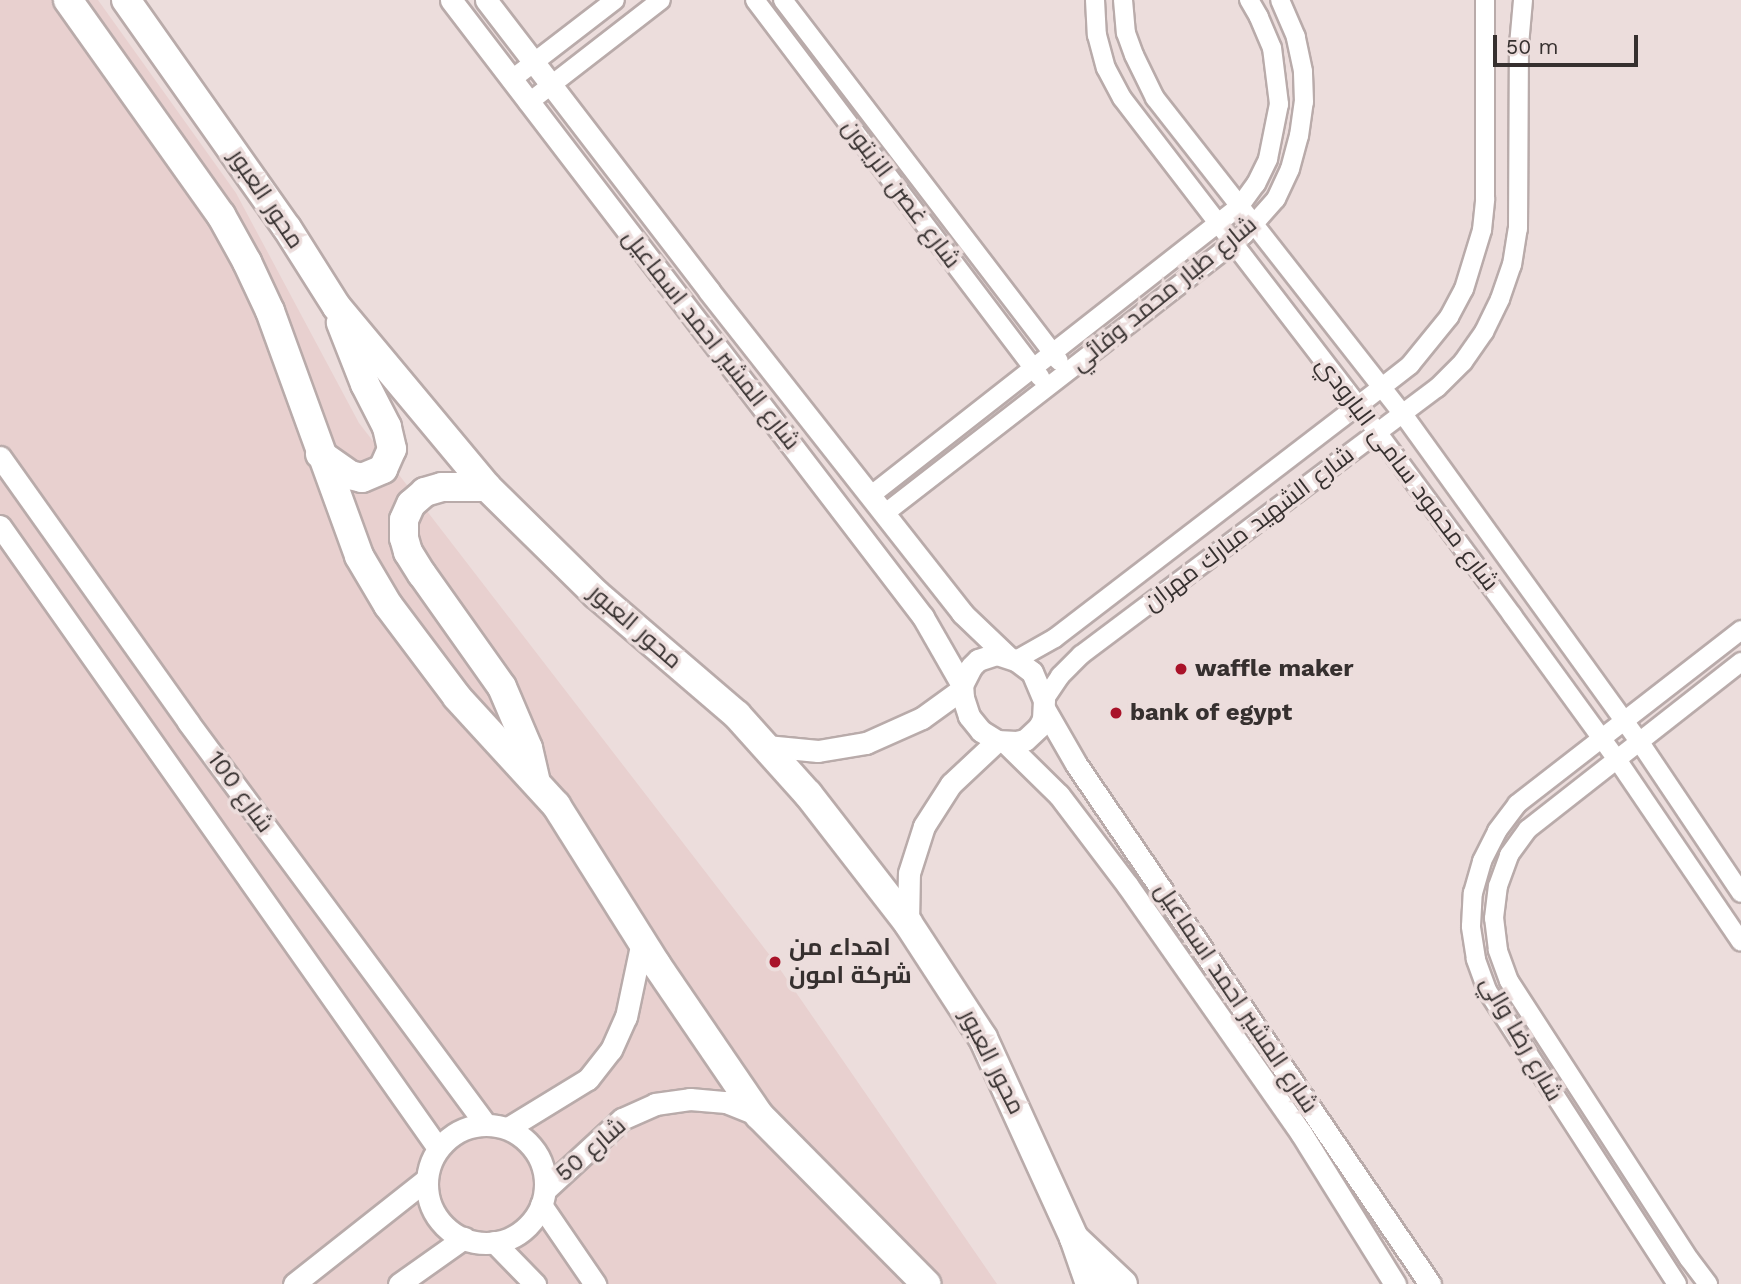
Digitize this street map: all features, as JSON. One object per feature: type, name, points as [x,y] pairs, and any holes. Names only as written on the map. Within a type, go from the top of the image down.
[{"type":"highway","name":"محور العبور","points":[[68,0],[213,204],[247,262],[270,311],[359,556],[388,605],[457,696],[536,779],[574,832],[642,941],[759,1115],[908,1273],[926,1284]]},
{"type":"highway","name":"محور العبور","points":[[126,0],[287,228],[337,307],[487,487],[539,541],[737,715],[808,794],[908,923],[983,1038],[1074,1238],[1090,1284]]},
{"type":"highway","points":[[320,454],[351,475],[362,478],[383,469],[392,449],[387,427],[365,384],[337,307]]},
{"type":"highway","points":[[487,487],[442,487],[425,492],[411,503],[404,520],[404,538],[408,552],[422,574],[502,688],[525,737],[536,779]]},
{"type":"highway","points":[[1074,1238],[1123,1284]]},
{"type":"street","name":"شارع المشير احمد اسماعيل","points":[[451,0],[923,617],[962,687]]},
{"type":"street","name":"شارع المشير احمد اسماعيل","points":[[486,0],[884,514],[972,624],[1011,658]]},
{"type":"street","points":[[511,80],[615,0]]},
{"type":"street","points":[[528,103],[661,0]]},
{"type":"street","name":"شارع غصن الزيتون","points":[[755,0],[1048,387]]},
{"type":"street","name":"شارع غصن الزيتون","points":[[783,0],[1067,372]]},
{"type":"street","name":"شارع محمود سامى البارودي","points":[[1095,0],[1097,35],[1106,68],[1122,98],[1358,406],[1512,615],[1616,758],[1740,939]]},
{"type":"street","name":"شارع محمود سامى البارودي","points":[[1123,0],[1126,33],[1155,98],[1403,414],[1639,741],[1741,894]]},
{"type":"street","name":"شارع طيار محمد وفائي","points":[[870,496],[1239,207],[1256,184],[1275,132],[1279,104],[1272,48],[1249,0]]},
{"type":"street","name":"شارع طيار محمد وفائي","points":[[884,514],[1233,244],[1276,199],[1290,169],[1299,136],[1303,81],[1296,37],[1280,0]]},
{"type":"street","name":"شارع الشهيد مبارك مهران","points":[[1011,658],[1055,638],[1410,365],[1437,333],[1464,289],[1475,260],[1485,199],[1485,0]]},
{"type":"street","name":"شارع الشهيد مبارك مهران","points":[[1045,705],[1060,676],[1081,655],[1437,388],[1463,362],[1500,299],[1512,265],[1519,199],[1519,45],[1523,0]]},
{"type":"street","points":[[1272,48],[1296,37]]},
{"type":"street","name":"شارع 100","points":[[0,457],[195,732],[485,1124]]},
{"type":"street","name":"شارع 100","points":[[0,527],[438,1148]]},
{"type":"street","points":[[1512,615],[1536,597]]},
{"type":"street","name":"شارع رضا والي","points":[[1677,1284],[1487,990],[1476,959],[1471,926],[1474,893],[1482,860],[1497,831],[1517,804],[1741,630]]},
{"type":"street","points":[[908,923],[909,873],[924,826],[951,784],[1002,742],[1032,734],[1043,719],[1045,705],[1032,672],[1011,658],[997,654],[978,660],[965,675],[962,687],[965,707],[975,724],[1002,742]]},
{"type":"street","name":"شارع رضا والي","points":[[1708,1284],[1689,1259],[1509,981],[1498,950],[1494,918],[1498,886],[1509,855],[1528,829],[1741,663]]},
{"type":"street","points":[[766,746],[818,751],[866,743],[914,722],[962,687]]},
{"type":"street","name":"شارع المشير احمد اسماعيل","points":[[1045,705],[1064,747],[1430,1284]]},
{"type":"street","name":"شارع المشير احمد اسماعيل","points":[[1002,742],[1059,795],[1128,886],[1301,1133],[1395,1284]]},
{"type":"street","points":[[1128,886],[1149,871]]},
{"type":"street","points":[[508,1128],[588,1079],[611,1050],[626,1017],[642,941]]},
{"type":"street","name":"شارع 50","points":[[543,1197],[622,1119],[655,1104],[690,1098],[726,1102],[759,1115]]},
{"type":"street","points":[[1301,1133],[1318,1119]]},
{"type":"street","points":[[485,1124],[508,1128],[524,1138],[537,1153],[544,1171],[543,1197],[523,1230],[494,1242],[464,1238],[450,1231],[432,1208],[427,1179],[430,1163],[438,1148],[459,1131],[485,1124]]},
{"type":"street","points":[[1606,1178],[1628,1164]]},
{"type":"street","points":[[294,1284],[427,1179]]},
{"type":"street","points":[[543,1197],[594,1284]]},
{"type":"street","points":[[399,1284],[464,1238]]},
{"type":"street","points":[[494,1242],[535,1284]]},
{"type":"shaded area","points":[[0,0],[98,0],[236,193],[359,423],[775,962],[997,1284],[0,1284]]},
{"type":"place","name":"waffle maker","points":[[1181,669]]},
{"type":"place","name":"bank of egypt","points":[[1116,713]]},
{"type":"place","name":"اهداء من شركة امون","points":[[775,962]]}]
